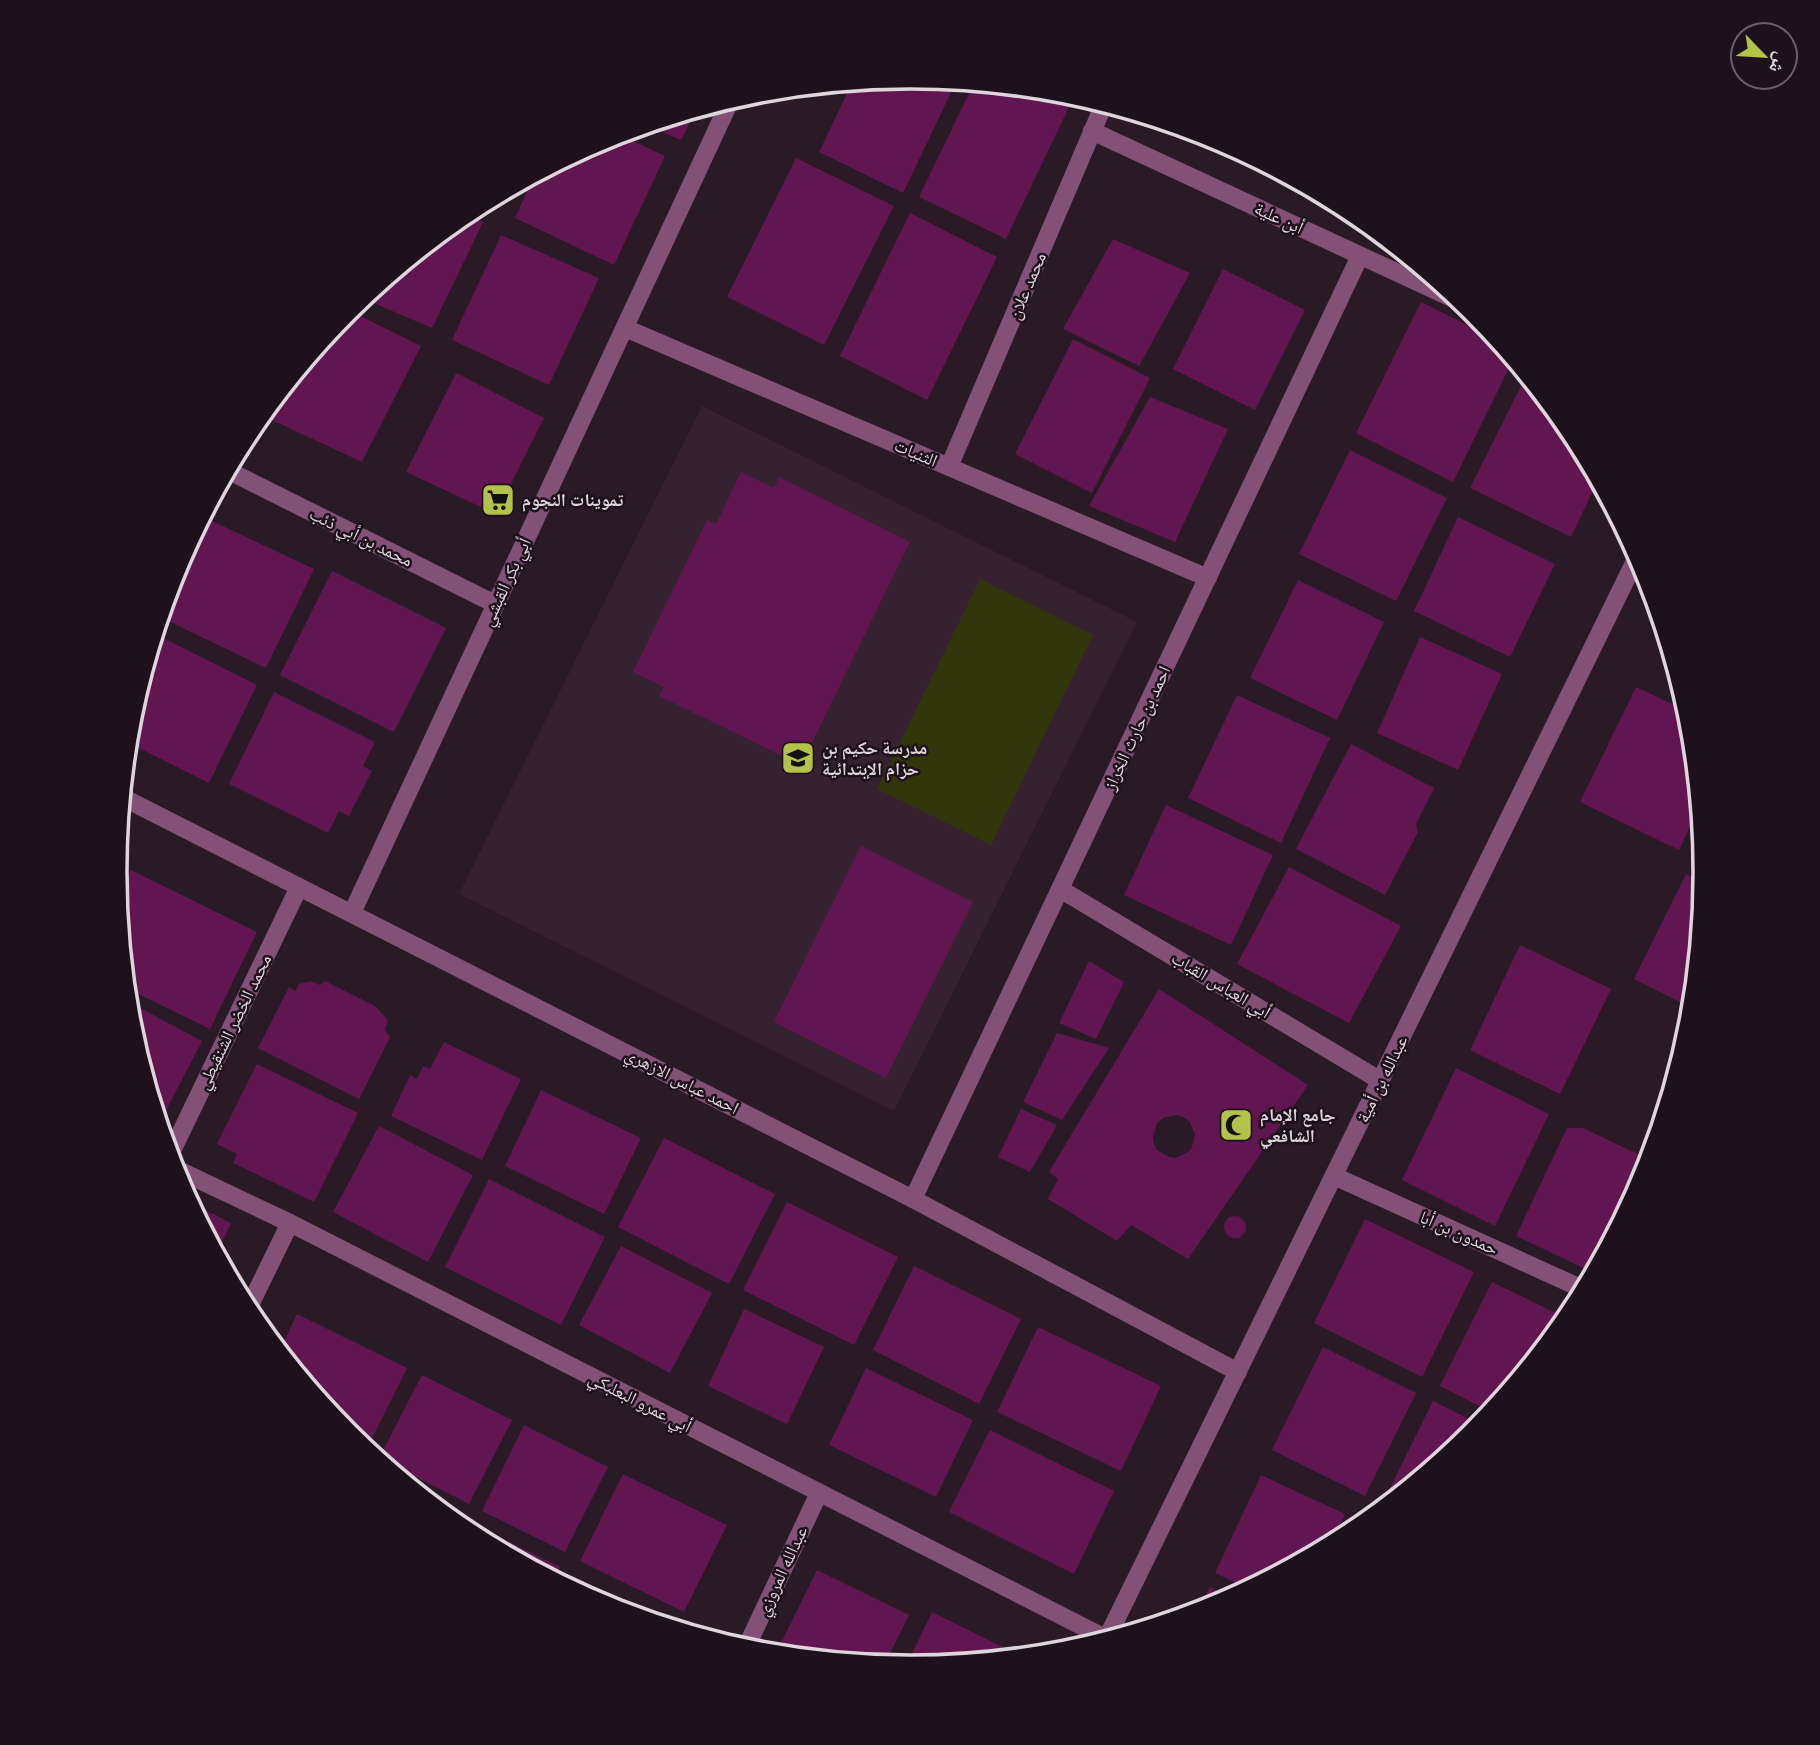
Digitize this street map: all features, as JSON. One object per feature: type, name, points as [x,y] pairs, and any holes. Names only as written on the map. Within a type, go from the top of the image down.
[{"type":"street","name":"أبي بكر القبشي","points":[[352,913],[725,112]]},
{"type":"street","name":"محمد علان","points":[[949,467],[1100,113]]},
{"type":"street","name":"أبن علية","points":[[1092,131],[1431,289]]},
{"type":"street","name":"احمد بن حارث الخراز","points":[[913,1199],[1360,256]]},
{"type":"street","name":"الثنيات","points":[[625,328],[1208,578]]},
{"type":"street","name":"محمد بن أبي ذئب","points":[[236,474],[495,604]]},
{"type":"street","name":"عبدالله بن أمية","points":[[1112,1629],[1632,568]]},
{"type":"street","name":"احمد عباس الازهري","points":[[130,801],[913,1199],[1238,1372]]},
{"type":"street","name":"محمد الخضر الشنقيطي","points":[[175,1144],[299,887]]},
{"type":"street","name":"أبي العباس القباب","points":[[1060,889],[1381,1081]]},
{"type":"street","name":"أبي عمرو البعلبكي","points":[[187,1174],[290,1223],[1094,1633]]},
{"type":"street","name":"حمدون بن أبا","points":[[1334,1176],[1575,1285]]},
{"type":"street","points":[[253,1298],[290,1223]]},
{"type":"street","name":"عبدالله المروزي","points":[[750,1639],[819,1493]]},
{"type":"shaded area","name":"مدرسة حكيم بن حزام الإبتدائية","points":[[702,406],[1137,622],[894,1111],[459,894]]},
{"type":"green space","points":[[980,579],[1093,635],[991,845],[877,789]]},
{"type":"building","points":[[910,89],[952,91],[903,193],[819,152],[848,92]]},
{"type":"building","points":[[970,92],[1070,106],[1006,239],[919,197]]},
{"type":"building","points":[[690,121],[681,140],[660,131]]},
{"type":"building","points":[[632,141],[665,156],[614,265],[515,218],[528,189],[610,149]]},
{"type":"building","points":[[796,158],[894,206],[824,345],[727,297]]},
{"type":"building","points":[[910,213],[997,257],[927,400],[840,356]]},
{"type":"building","points":[[477,220],[483,222],[432,328],[373,303],[433,251]]},
{"type":"building","points":[[501,235],[599,278],[549,385],[452,340]]},
{"type":"building","points":[[1113,239],[1190,273],[1139,366],[1063,329]]},
{"type":"building","points":[[1223,269],[1305,310],[1255,410],[1173,369]]},
{"type":"building","points":[[1421,302],[1471,327],[1509,368],[1453,482],[1356,433]]},
{"type":"building","points":[[360,316],[421,346],[362,462],[272,420],[321,356]]},
{"type":"building","points":[[1073,339],[1150,378],[1092,493],[1015,454]]},
{"type":"building","points":[[456,373],[544,418],[496,514],[406,472]]},
{"type":"building","points":[[1522,384],[1561,437],[1593,490],[1571,537],[1470,488]]},
{"type":"building","points":[[1150,397],[1228,429],[1175,542],[1089,506]]},
{"type":"building","points":[[1350,450],[1447,498],[1396,601],[1299,554]]},
{"type":"building","points":[[741,472],[774,488],[779,477],[910,542],[801,765],[659,696],[664,687],[633,672],[707,520],[716,524]]},
{"type":"building","points":[[1458,517],[1555,564],[1510,657],[1414,611]]},
{"type":"building","points":[[211,520],[314,569],[266,668],[168,621],[186,573]]},
{"type":"building","points":[[332,571],[446,628],[394,732],[280,675]]},
{"type":"building","points":[[1298,580],[1384,622],[1337,720],[1250,678]]},
{"type":"building","points":[[1420,637],[1502,674],[1458,770],[1377,733]]},
{"type":"building","points":[[163,638],[257,685],[209,783],[137,747],[153,670]]},
{"type":"building","points":[[1636,687],[1675,705],[1687,770],[1692,821],[1679,850],[1580,802]]},
{"type":"building","points":[[274,692],[375,742],[363,766],[372,771],[349,816],[339,811],[328,833],[229,784]]},
{"type":"building","points":[[1237,695],[1330,738],[1281,843],[1188,798]]},
{"type":"building","points":[[1351,744],[1434,788],[1416,824],[1418,832],[1385,895],[1296,849]]},
{"type":"building","points":[[1166,805],[1273,855],[1231,945],[1124,895]]},
{"type":"building","points":[[861,846],[973,902],[886,1078],[774,1022]]},
{"type":"building","points":[[1289,867],[1401,926],[1349,1023],[1237,964]]},
{"type":"building","points":[[131,870],[257,932],[210,1029],[136,993],[128,924],[127,878]]},
{"type":"building","points":[[1686,874],[1693,877],[1692,924],[1682,1003],[1634,979]]},
{"type":"building","points":[[1520,945],[1611,989],[1560,1094],[1470,1050]]},
{"type":"building","points":[[1089,961],[1124,982],[1096,1039],[1059,1023]]},
{"type":"building","points":[[310,981],[320,985],[325,981],[375,1006],[388,1020],[385,1030],[390,1037],[359,1099],[258,1048],[289,987],[296,991],[299,984]]},
{"type":"building","name":"جامع الإمام الشافعي","points":[[1159,989],[1308,1085],[1188,1259],[1131,1225],[1117,1241],[1048,1199],[1058,1179],[1049,1172]],"holes":[[[1176,1115],[1189,1121],[1195,1134],[1192,1147],[1175,1158],[1169,1157],[1157,1150],[1154,1144],[1157,1123],[1163,1118]]]},
{"type":"building","points":[[139,1007],[202,1041],[165,1113],[153,1075]]},
{"type":"building","points":[[1057,1033],[1109,1048],[1062,1120],[1023,1102]]},
{"type":"building","points":[[444,1042],[521,1079],[482,1160],[391,1116],[410,1075],[417,1079],[423,1066],[430,1069]]},
{"type":"building","points":[[257,1064],[358,1113],[314,1202],[233,1163],[237,1154],[217,1144]]},
{"type":"building","points":[[1456,1068],[1549,1114],[1495,1226],[1402,1180]]},
{"type":"building","points":[[541,1090],[641,1138],[604,1214],[505,1166]]},
{"type":"building","points":[[1021,1109],[1057,1125],[1030,1172],[998,1157]]},
{"type":"building","points":[[379,1126],[473,1175],[428,1262],[333,1212]]},
{"type":"building","points":[[1567,1128],[1583,1128],[1640,1155],[1612,1219],[1585,1269],[1516,1236]]},
{"type":"building","points":[[664,1138],[775,1194],[729,1284],[618,1227]]},
{"type":"building","points":[[489,1179],[605,1237],[561,1325],[445,1267]]},
{"type":"building","points":[[787,1202],[898,1257],[854,1345],[743,1290]]},
{"type":"building","points":[[203,1209],[231,1223],[221,1244]]},
{"type":"building","points":[[1231,1216],[1239,1216],[1246,1223],[1246,1231],[1239,1238],[1231,1238],[1224,1231],[1224,1223]]},
{"type":"building","points":[[1365,1219],[1474,1272],[1422,1377],[1314,1323]]},
{"type":"building","points":[[621,1246],[712,1293],[670,1373],[579,1325]]},
{"type":"building","points":[[914,1266],[1021,1319],[979,1404],[873,1350]]},
{"type":"building","points":[[1492,1282],[1557,1314],[1482,1407],[1440,1386]]},
{"type":"building","points":[[744,1309],[824,1347],[787,1424],[708,1386]]},
{"type":"building","points":[[297,1314],[407,1368],[371,1440],[321,1389],[284,1342]]},
{"type":"building","points":[[1038,1327],[1161,1386],[1121,1471],[997,1412]]},
{"type":"building","points":[[1323,1347],[1416,1393],[1365,1496],[1272,1450]]},
{"type":"building","points":[[866,1368],[973,1420],[936,1497],[829,1445]]},
{"type":"building","points":[[422,1375],[512,1420],[469,1504],[408,1473],[383,1451]]},
{"type":"building","points":[[1433,1401],[1470,1420],[1426,1461],[1387,1494]]},
{"type":"building","points":[[524,1425],[608,1467],[565,1552],[482,1511]]},
{"type":"building","points":[[990,1430],[1114,1491],[1074,1574],[949,1512]]},
{"type":"building","points":[[623,1474],[727,1525],[684,1612],[580,1561]]},
{"type":"building","points":[[1261,1475],[1345,1514],[1338,1528],[1302,1551],[1237,1584],[1215,1573]]},
{"type":"building","points":[[483,1529],[560,1567],[558,1572]]},
{"type":"building","points":[[817,1570],[909,1615],[889,1655],[780,1645]]},
{"type":"building","points":[[579,1580],[613,1597],[610,1596]]},
{"type":"building","points":[[1210,1587],[1219,1592],[1210,1596],[1204,1598]]},
{"type":"building","points":[[932,1612],[1008,1649],[961,1654],[911,1656]]},
{"type":"place","name":"تموينات النجوم","points":[[498,500]]},
{"type":"place","name":"مدرسة حكيم بن حزام الإبتدائية","points":[[798,758]]},
{"type":"place","name":"جامع الإمام الشافعي","points":[[1236,1125]]}]
